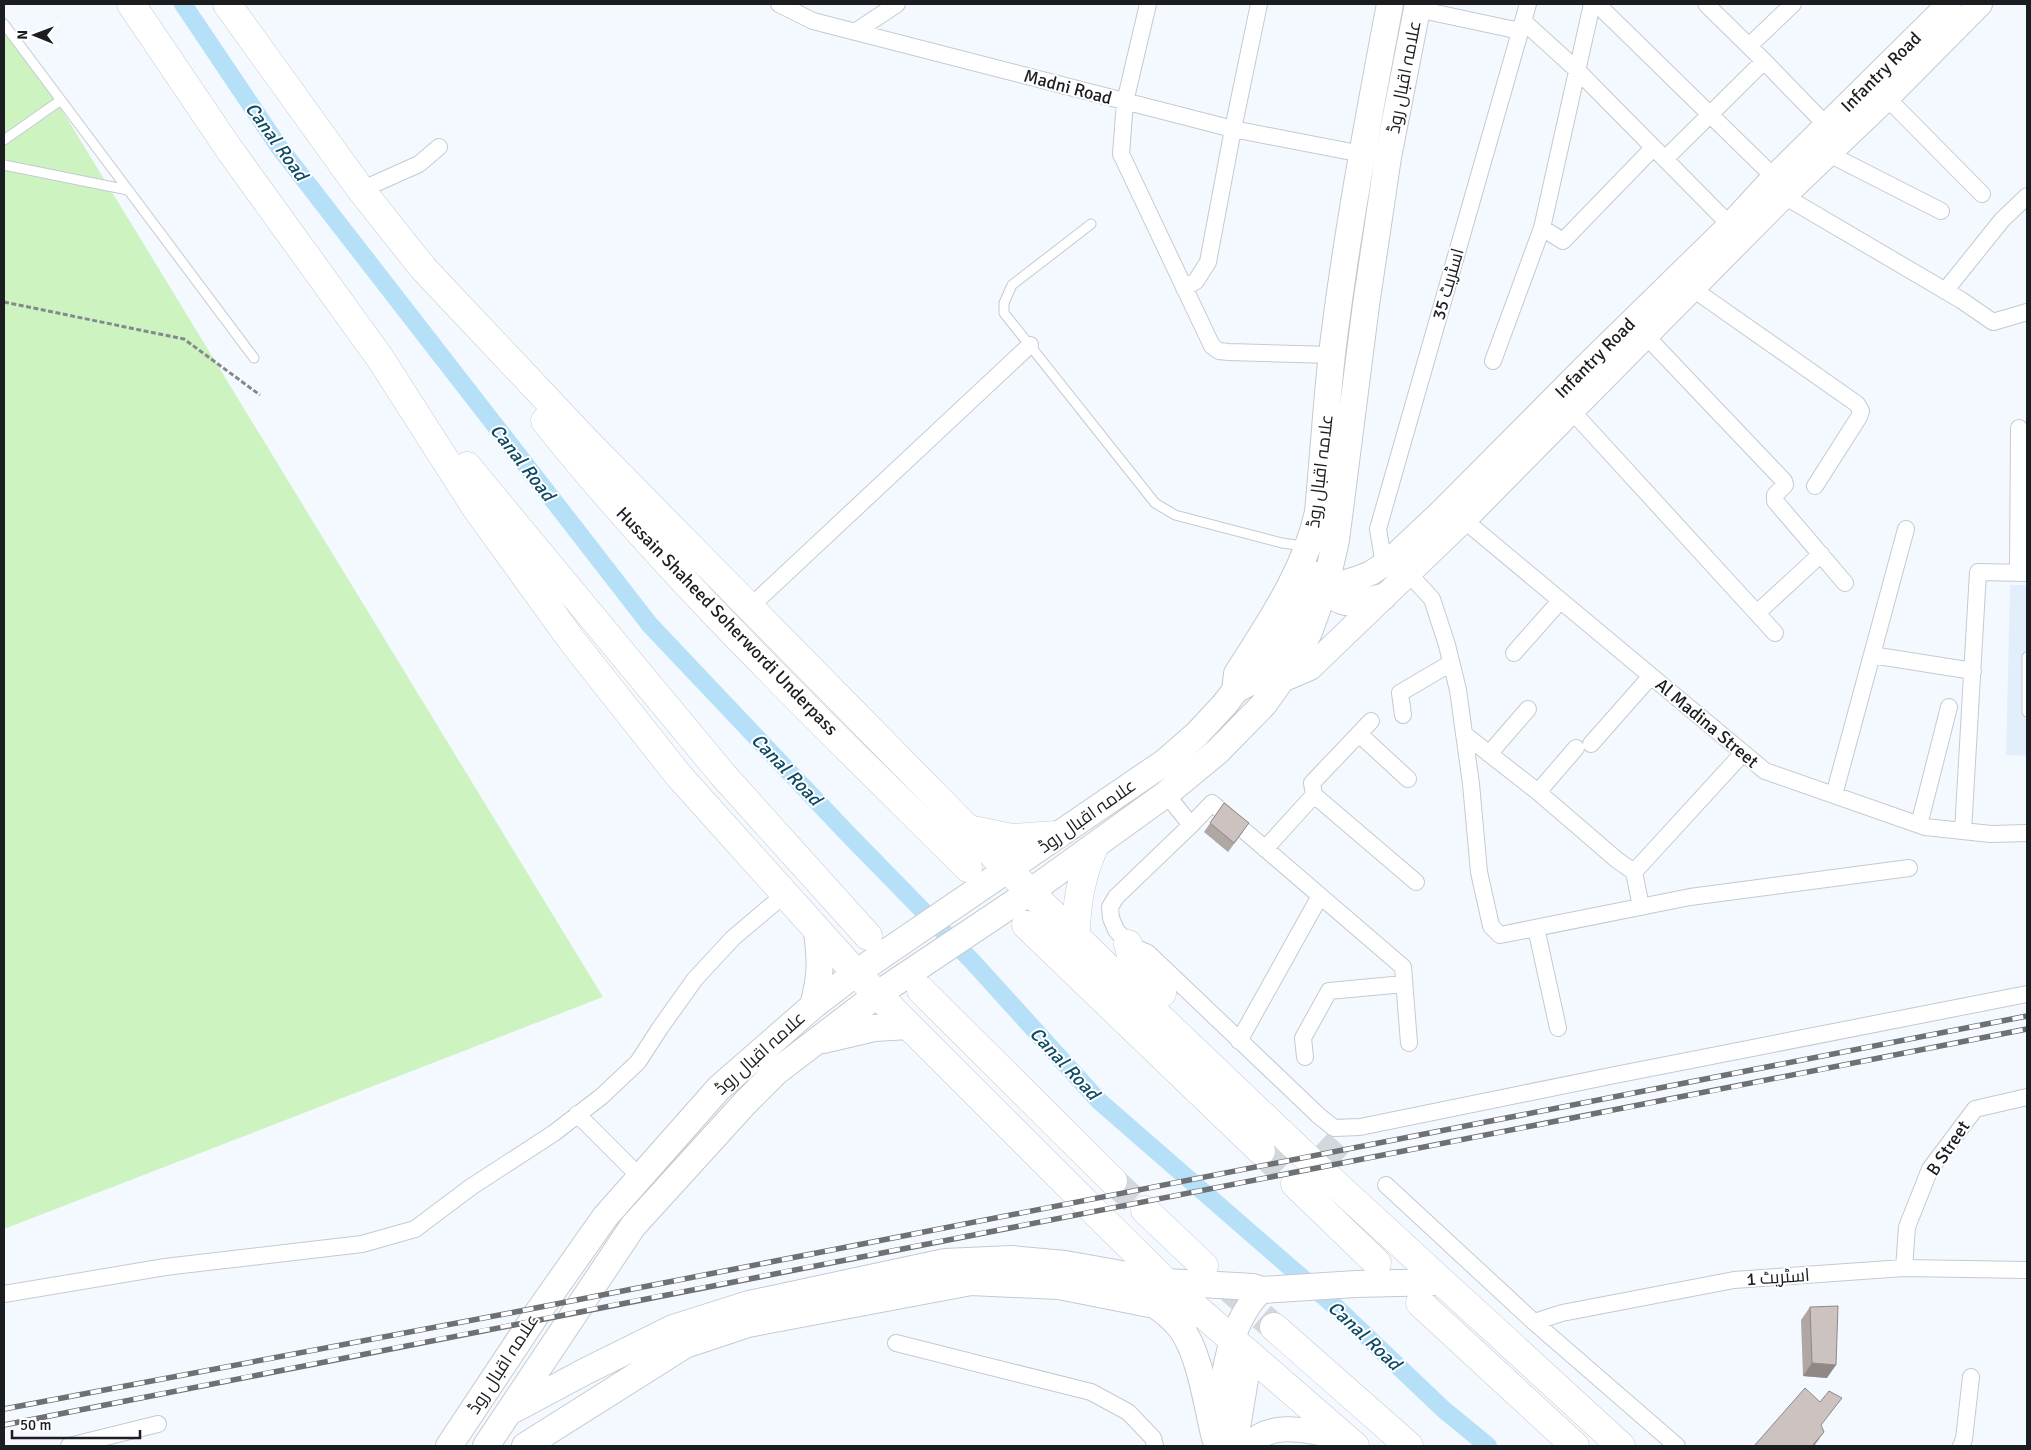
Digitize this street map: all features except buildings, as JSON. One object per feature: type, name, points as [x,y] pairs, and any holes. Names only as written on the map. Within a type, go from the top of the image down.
[{"type":"highway","points":[[131,4],[229,149],[380,358],[476,508],[573,642],[679,776],[856,973],[909,1026],[1160,1293],[1205,1315],[1350,1442]]},
{"type":"highway","points":[[227,4],[361,190],[423,268],[587,442],[1076,937],[1306,1156],[1621,1446]]},
{"type":"highway","name":"Hussain Shaheed Soherwordi Underpass","points":[[423,268],[576,459],[661,558],[968,868]]},
{"type":"highway","points":[[380,358],[579,603],[716,767],[868,936]]},
{"type":"highway","points":[[968,828],[1012,838],[1057,836]]},
{"type":"highway","points":[[1076,937],[1079,890],[1085,868],[1094,847]]},
{"type":"highway","points":[[1026,925],[1261,1151]]},
{"type":"highway","points":[[1128,944],[1136,968],[1319,1143]]},
{"type":"highway","points":[[922,977],[1113,1181]]},
{"type":"highway","points":[[1348,1170],[1562,1375],[1640,1446]]},
{"type":"highway","points":[[1295,1184],[1378,1262]]},
{"type":"highway","points":[[1145,1210],[1204,1266]]},
{"type":"highway","points":[[1420,1303],[1575,1446]]},
{"type":"highway","points":[[1274,1327],[1409,1446]]},
{"type":"main road","name":"علامہ اقبال روڈ","points":[[449,1446],[536,1315],[606,1216],[719,1088],[813,1006],[856,973],[1010,870],[1165,762],[1197,734],[1235,691],[1237,674],[1283,599],[1307,552],[1318,512],[1332,355],[1339,300],[1362,154],[1390,4]]},
{"type":"main road","name":"Infantry Road","points":[[1235,691],[1251,683],[1308,593],[1359,578],[1384,566],[1449,504],[1592,376],[1646,336],[1693,289],[1779,187],[1827,126],[1949,4]]},
{"type":"main road","name":"Infantry Road","points":[[1282,680],[1310,668],[1464,520],[1571,410],[1592,376],[1730,225],[1779,187],[1829,154],[1980,4]]},
{"type":"main road","name":"علامہ اقبال روڈ","points":[[486,1446],[633,1226],[744,1104],[776,1072],[878,994],[922,977],[984,923],[1094,847],[1166,794],[1218,751],[1264,704],[1282,680],[1309,632],[1326,588],[1336,540],[1366,305],[1388,157],[1418,7]]},
{"type":"main road","points":[[1339,300],[1366,305]]},
{"type":"main road","points":[[1307,552],[1326,588],[1338,600],[1345,603],[1382,597]]},
{"type":"main road","points":[[813,1006],[820,979],[821,965],[817,930]]},
{"type":"main road","points":[[813,1042],[874,1028],[909,1026]]},
{"type":"main road","points":[[484,1392],[511,1411],[586,1370],[673,1328],[749,1304],[945,1262],[1011,1259],[1065,1264],[1160,1293]]},
{"type":"main road","points":[[525,1446],[685,1345],[748,1324],[971,1282],[1160,1293],[1253,1287],[1264,1289],[1442,1282]]},
{"type":"main road","points":[[1221,1444],[1241,1348],[1243,1313],[1264,1289]]},
{"type":"main road","points":[[1160,1293],[1165,1312],[1181,1328],[1188,1341],[1221,1444]]},
{"type":"main road","points":[[560,1334],[560,1353],[564,1363],[572,1369],[586,1370]]},
{"type":"main road","points":[[1248,1446],[1258,1437],[1280,1430],[1305,1430],[1350,1442]]},
{"type":"street","points":[[855,32],[897,4]]},
{"type":"street","points":[[1148,4],[1125,102],[1121,154],[1212,346],[1219,352],[1332,355]]},
{"type":"street","points":[[1184,288],[1196,281],[1208,262],[1259,4]]},
{"type":"street","name":"اسٹریٹ 35","points":[[1384,566],[1378,529],[1528,4]]},
{"type":"street","points":[[1493,361],[1542,228],[1592,4]]},
{"type":"street","points":[[1597,4],[1779,187],[1993,322],[2027,312]]},
{"type":"street","points":[[1706,4],[1827,126]]},
{"type":"street","points":[[1749,46],[1793,4]]},
{"type":"street","name":"Madni Road","points":[[784,5],[813,21],[1125,102],[1233,129],[1362,154]]},
{"type":"street","points":[[1418,7],[1522,26],[1576,70],[1730,225]]},
{"type":"street","points":[[1542,228],[1563,241],[1659,154],[1709,115],[1764,61]]},
{"type":"street","points":[[1887,98],[1982,194]]},
{"type":"street","points":[[361,190],[419,164],[439,147]]},
{"type":"street","points":[[1829,154],[1941,211]]},
{"type":"street","points":[[1945,291],[2002,220],[2027,196]]},
{"type":"street","points":[[1693,289],[1857,404],[1861,410],[1860,417],[1815,486]]},
{"type":"street","points":[[1646,336],[1784,481],[1785,485],[1775,495],[1775,502],[1845,583]]},
{"type":"street","points":[[750,607],[1030,345]]},
{"type":"street","points":[[1571,410],[1775,633]]},
{"type":"street","points":[[1963,831],[1978,572],[2022,572],[2023,491],[2019,428]]},
{"type":"street","name":"Al Madina Street","points":[[1464,520],[1765,771],[1925,827],[1990,834],[2027,833]]},
{"type":"street","points":[[1834,795],[1906,529]]},
{"type":"street","points":[[1757,613],[1821,554]]},
{"type":"street","points":[[1408,573],[1432,599],[1458,690],[1479,872],[1491,926],[1500,935],[1690,897],[1909,868]]},
{"type":"street","points":[[1514,653],[1560,601]]},
{"type":"street","points":[[1872,655],[1973,671]]},
{"type":"street","points":[[1403,715],[1400,693],[1451,663]]},
{"type":"street","points":[[1538,792],[1651,676]]},
{"type":"street","points":[[1919,825],[1948,707]]},
{"type":"street","points":[[1489,754],[1528,710]]},
{"type":"street","points":[[1371,721],[1312,783],[1314,795],[1416,882]]},
{"type":"street","points":[[1359,734],[1408,779]]},
{"type":"street","points":[[1464,734],[1538,792],[1617,860],[1634,872],[1641,907]]},
{"type":"street","points":[[1634,872],[1743,753]]},
{"type":"street","points":[[1166,794],[1191,825]]},
{"type":"street","points":[[1265,848],[1314,795]]},
{"type":"street","points":[[1409,1043],[1403,967],[1212,803],[1116,897],[1110,907],[1111,918],[1116,930],[1128,944],[1148,953],[1239,1041],[1334,1128],[1360,1127],[2027,994]]},
{"type":"street","points":[[4,1294],[165,1267],[362,1244],[415,1230],[471,1186],[554,1133],[602,1096],[638,1062],[696,979],[733,938],[785,894]]},
{"type":"street","points":[[1239,1041],[1320,896]]},
{"type":"street","points":[[1536,928],[1558,1028]]},
{"type":"street","points":[[1304,1057],[1303,1038],[1329,991],[1404,984]]},
{"type":"street","name":"B Street","points":[[1904,1268],[1906,1227],[1930,1169],[1975,1109],[2027,1097]]},
{"type":"street","points":[[578,1114],[640,1177]]},
{"type":"street","points":[[1386,1185],[1534,1322],[1677,1446]]},
{"type":"street","name":"اسٹریٹ 1","points":[[1534,1322],[1562,1313],[1734,1280],[1904,1268],[2027,1270]]},
{"type":"street","points":[[896,1343],[1091,1392],[1128,1412],[1153,1438],[1155,1446]]},
{"type":"street","points":[[1961,1446],[1964,1439],[1971,1377]]},
{"type":"street","points":[[69,1446],[158,1424]]},
{"type":"lane","points":[[4,24],[254,358]]},
{"type":"lane","points":[[4,140],[61,100]]},
{"type":"lane","points":[[4,165],[128,190]]},
{"type":"lane","points":[[1091,224],[1012,285],[1004,303],[1004,313],[1156,503],[1175,516],[1282,543],[1307,552]]},
{"type":"lane","points":[[2027,657],[2027,712]]},
{"type":"path","points":[[4,302],[184,339],[260,395]]},
{"type":"shaded area","points":[[2010,585],[2027,585],[2027,756],[2006,755]]},
{"type":"green space","points":[[4,15],[603,997],[4,1229]]},
{"type":"waterway","name":"Canal Road","points":[[183,4],[279,147],[650,625],[847,833],[972,961],[1099,1101],[1338,1309],[1443,1409],[1488,1446]]},
{"type":"tunnel","points":[[1319,1143],[1348,1170]]},
{"type":"tunnel","points":[[1261,1151],[1295,1184]]},
{"type":"tunnel","points":[[1113,1181],[1145,1210]]},
{"type":"tunnel","points":[[1230,1289],[1274,1327]]},
{"type":"railway","points":[[4,1409],[510,1313],[2027,1016]]},
{"type":"railway","points":[[4,1425],[2027,1029]]}]
